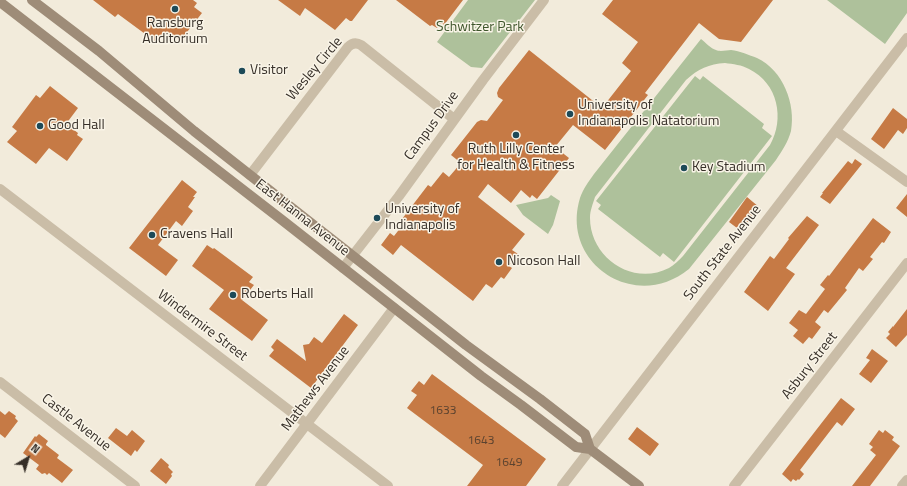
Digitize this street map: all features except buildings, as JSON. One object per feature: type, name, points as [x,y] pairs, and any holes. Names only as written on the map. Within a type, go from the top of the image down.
[{"type":"main road","name":"East Hanna Avenue","points":[[32,0],[100,51],[194,131],[352,256],[466,345],[585,434],[590,449]]},
{"type":"main road","name":"East Hanna Avenue","points":[[1,2],[481,376],[576,447],[590,449],[639,486]]},
{"type":"street","name":"Campus Drive","points":[[343,268],[399,196],[454,119],[544,0]]},
{"type":"street","name":"South State Avenue","points":[[562,486],[907,38]]},
{"type":"street","name":"Wesley Circle","points":[[250,175],[348,47],[353,43],[361,45],[454,119]]},
{"type":"street","points":[[836,131],[907,182]]},
{"type":"street","name":"Windermire Street","points":[[0,189],[388,486]]},
{"type":"street","name":"Asbury Street","points":[[734,486],[907,263]]},
{"type":"street","name":"Mathews Avenue","points":[[260,486],[394,308]]},
{"type":"street","name":"Castle Avenue","points":[[0,382],[135,486]]},
{"type":"street","points":[[902,486],[907,480]]},
{"type":"green space","name":"Schwitzer Park","points":[[468,0],[535,0],[482,68],[471,67],[437,42]]},
{"type":"green space","points":[[827,0],[907,0],[907,13],[885,44]]},
{"type":"green space","points":[[701,39],[718,51],[731,50],[744,53],[766,63],[781,79],[786,89],[792,121],[790,135],[783,150],[689,269],[668,281],[646,286],[626,283],[607,274],[591,261],[581,243],[577,222],[580,198],[584,188]],"holes":[[[725,63],[749,69],[759,75],[767,83],[772,92],[778,113],[775,135],[770,145],[683,256],[673,265],[655,273],[641,274],[628,271],[616,265],[605,256],[597,245],[592,232],[590,215],[595,197],[686,80],[704,68]]]},
{"type":"green space","name":"Key Stadium","points":[[695,76],[700,80],[703,76],[764,124],[762,128],[772,136],[674,262],[663,253],[660,257],[598,209],[601,205],[596,201]]},
{"type":"green space","points":[[551,195],[560,201],[553,225],[548,234],[523,215],[516,205],[548,198]]},
{"type":"place","name":"Ransburg Auditorium","points":[[175,9]]},
{"type":"place","name":"Visitor","points":[[242,71]]},
{"type":"place","name":"University of Indianapolis Natatorium","points":[[570,114]]},
{"type":"place","name":"Good Hall","points":[[40,126]]},
{"type":"place","name":"Ruth Lilly Center for Health & Fitness","points":[[516,135]]},
{"type":"place","name":"Key Stadium","points":[[684,168]]},
{"type":"place","name":"University of Indianapolis","points":[[377,218]]},
{"type":"place","name":"Cravens Hall","points":[[152,235]]},
{"type":"place","name":"Nicoson Hall","points":[[499,262]]},
{"type":"place","name":"Roberts Hall","points":[[233,295]]}]
